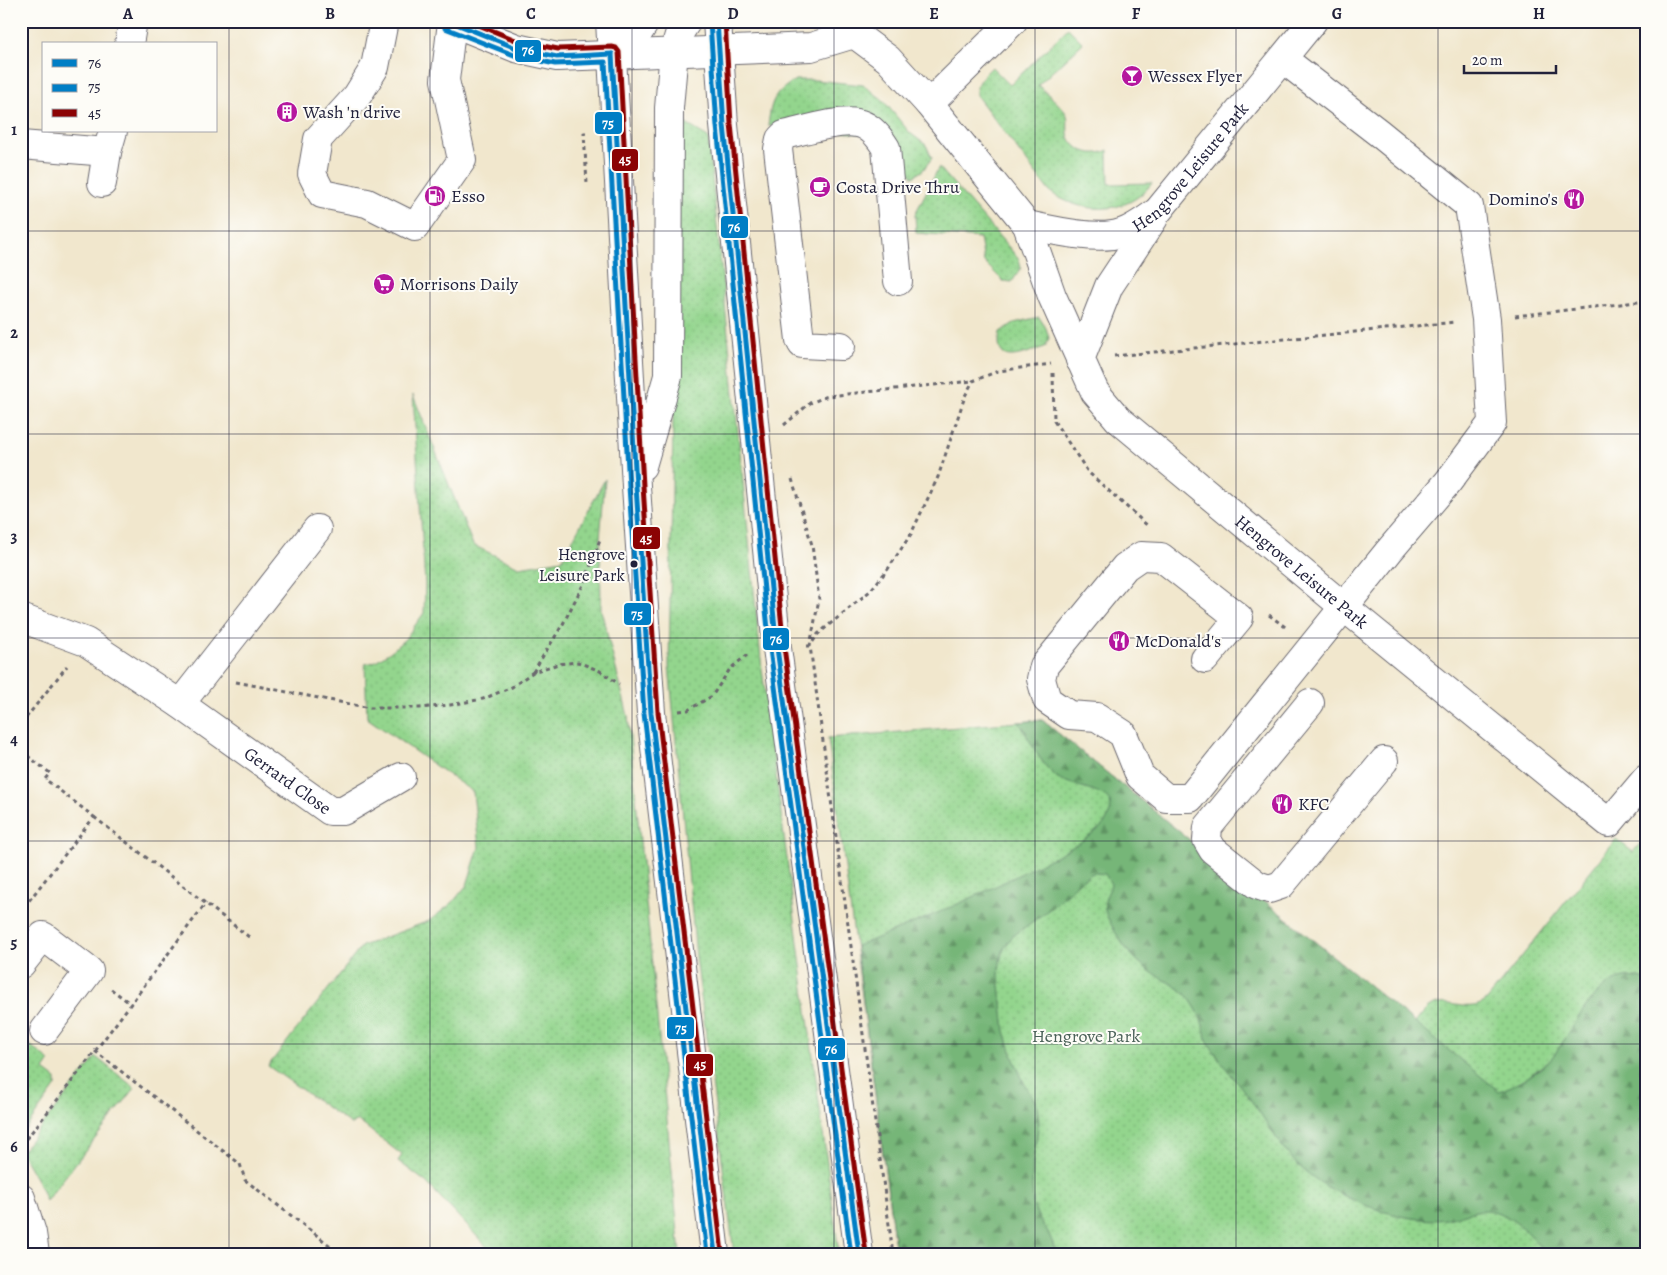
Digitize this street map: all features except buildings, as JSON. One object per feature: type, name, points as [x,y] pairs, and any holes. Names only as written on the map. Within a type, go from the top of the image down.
[{"type":"main road","points":[[130,42],[133,21]]},
{"type":"main road","points":[[384,21],[375,68],[357,96],[318,139],[312,174],[322,194],[367,203],[414,228],[462,160],[445,80],[453,22]]},
{"type":"main road","name":"Hengrove Leisure Park","points":[[448,21],[516,48],[557,57],[811,47],[845,28],[888,59],[929,104],[1028,226],[1052,296],[1080,360],[1095,392],[1118,419],[1344,607],[1609,823],[1646,779]]},
{"type":"main road","points":[[610,21],[636,486],[651,713],[715,1254]]},
{"type":"main road","points":[[612,54],[634,39],[646,21]]},
{"type":"main road","points":[[636,486],[668,376],[669,108],[674,51],[680,32],[687,21]]},
{"type":"main road","points":[[717,21],[724,125],[777,648],[859,1254]]},
{"type":"main road","points":[[929,104],[1013,21]]},
{"type":"main road","name":"Hengrove Leisure Park","points":[[1028,226],[1070,233],[1120,234],[1158,211],[1314,21]]},
{"type":"main road","points":[[1205,659],[1239,618],[1161,557],[1141,556],[1125,567],[1044,666],[1042,679],[1047,700],[1069,714],[1098,717],[1123,734],[1140,776],[1159,793],[1166,798],[1190,798],[1344,607],[1448,482],[1492,423],[1486,319],[1470,206],[1283,59]]},
{"type":"main road","points":[[841,346],[802,344],[800,340],[778,149],[780,139],[784,135],[842,122],[858,123],[881,140],[886,148],[898,282]]},
{"type":"main road","points":[[21,145],[110,142],[102,183]]},
{"type":"main road","points":[[1080,360],[1109,286],[1158,211]]},
{"type":"main road","points":[[180,704],[316,530]]},
{"type":"main road","name":"Gerrard Close","points":[[21,618],[86,642],[180,704],[330,811],[343,811],[400,778]]},
{"type":"main road","points":[[1310,702],[1208,827],[1207,840],[1213,850],[1257,885],[1269,889],[1281,885],[1384,760]]},
{"type":"main road","points":[[21,964],[43,936],[89,971],[44,1030]]},
{"type":"main road","points":[[21,1198],[32,1233],[35,1254]]},
{"type":"path","points":[[1080,360],[1646,301]]},
{"type":"path","points":[[779,418],[780,428],[810,403],[828,396],[973,381],[998,371],[1052,363],[1054,420],[1088,472],[1156,532]]},
{"type":"path","points":[[810,646],[818,634],[870,591],[911,534],[938,477],[965,396],[973,381]]},
{"type":"path","points":[[789,471],[812,545],[819,600],[810,646],[893,1254]]},
{"type":"path","points":[[533,672],[563,624],[585,581],[600,539]]},
{"type":"path","points":[[1266,612],[1313,647]]},
{"type":"path","points":[[21,724],[86,642]]},
{"type":"path","points":[[651,713],[688,710],[712,696],[730,669],[749,654],[777,648],[810,646]]},
{"type":"path","points":[[203,675],[370,708],[420,708],[482,699],[512,686],[533,672],[558,664],[578,662],[600,671],[620,684]]},
{"type":"path","points":[[21,751],[50,773],[45,778],[249,937]]},
{"type":"path","points":[[21,910],[94,816]]},
{"type":"path","points":[[21,1145],[95,1051],[206,903]]},
{"type":"path","points":[[95,1051],[240,1164],[245,1180],[341,1254]]},
{"type":"green space","points":[[1068,28],[1083,43],[1038,85],[1066,113],[1068,133],[1073,144],[1090,153],[1108,150],[1109,184],[1152,183],[1142,194],[1130,202],[1117,207],[1088,208],[1061,199],[1049,191],[976,95],[978,83],[992,67],[1010,85]]},
{"type":"green space","points":[[795,80],[816,80],[863,85],[882,99],[910,133],[926,145],[932,158],[923,170],[913,177],[881,136],[768,126],[770,110],[774,99]]},
{"type":"green space","points":[[678,119],[708,137],[762,669],[839,1254],[734,1254],[696,957],[669,666]]},
{"type":"green space","points":[[939,167],[1019,259],[1021,268],[1012,282],[1003,281],[984,262],[980,238],[916,233],[915,214]]},
{"type":"green space","points":[[1039,317],[1046,328],[1049,338],[1045,347],[1012,356],[1006,355],[1001,351],[999,344],[1000,332],[1014,323]]},
{"type":"green space","points":[[413,395],[473,545],[519,567],[562,560],[605,479],[600,539],[601,610],[628,716],[680,1254],[482,1254],[487,1247],[426,1182],[398,1161],[402,1155],[357,1120],[352,1125],[268,1066],[362,946],[429,921],[452,903],[467,885],[479,847],[473,792],[367,718],[365,664],[374,662],[390,652],[405,639],[424,613],[425,584]]},
{"type":"green space","name":"Hengrove Park","points":[[1042,720],[1415,1023],[1427,1009],[1438,1004],[1472,1006],[1486,1001],[1616,839],[1633,852],[1646,836],[1646,980],[1639,978],[1570,1032],[1552,1058],[1519,1084],[1646,1254],[896,1254],[828,738]]},
{"type":"green space","points":[[1042,720],[1499,1091],[1528,1077],[1548,1062],[1590,1001],[1601,989],[1614,981],[1629,977],[1646,980],[1646,1254],[1547,1254],[1519,1225],[1499,1213],[1485,1210],[1447,1219],[1411,1218],[1373,1208],[1336,1192],[1320,1182],[1290,1157],[1248,1096],[1220,1060],[1208,1042],[1199,1014],[1188,997],[1176,986],[1145,967],[1124,945],[1105,911],[1105,901],[1111,884],[1105,874],[1093,873],[1080,881],[1055,905],[1013,936],[1004,948],[1000,961],[999,976],[1005,1031],[1013,1057],[1025,1085],[1037,1104],[1039,1123],[1033,1159],[1033,1204],[1057,1254],[896,1254],[856,946],[942,911],[1005,882],[1074,846],[1103,825],[1111,807],[1109,800],[1100,793],[1064,781],[1052,773],[1041,760],[1019,722]]},
{"type":"green space","points":[[21,1038],[50,1061],[44,1070],[56,1079],[56,1086],[21,1135]]},
{"type":"green space","points":[[96,1057],[135,1088],[46,1201],[38,1182],[21,1152]]},
{"type":"transit line","name":"76","points":[[449,21],[516,48],[557,57],[612,54]]},
{"type":"transit line","name":"45","points":[[469,21],[518,41],[558,49],[612,47],[616,48],[619,52],[643,486],[658,712],[722,1253]]},
{"type":"transit line","name":"76","points":[[717,21],[724,125],[777,648],[859,1254]]},
{"type":"transit line","name":"45","points":[[725,21],[731,124],[784,647],[866,1253]]},
{"type":"transit line","name":"75","points":[[710,22],[717,126],[770,649],[851,1254]]},
{"type":"transit line","name":"75","points":[[445,28],[514,55],[555,64],[605,62],[644,713],[707,1254]]},
{"type":"transit line","name":"76","points":[[612,54],[636,486],[651,713],[715,1254]]},
{"type":"place","name":"Wessex Flyer","points":[[1132,76]]},
{"type":"place","name":"Wash 'n drive","points":[[287,112]]},
{"type":"place","name":"Costa Drive Thru","points":[[820,187]]},
{"type":"place","name":"Esso","points":[[435,196]]},
{"type":"place","name":"Domino's","points":[[1574,199]]},
{"type":"place","name":"Morrisons Daily","points":[[384,284]]},
{"type":"place","name":"Hengrove Leisure Park","points":[[634,564]]},
{"type":"place","name":"McDonald's","points":[[1119,641]]},
{"type":"place","name":"KFC","points":[[1282,804]]}]
